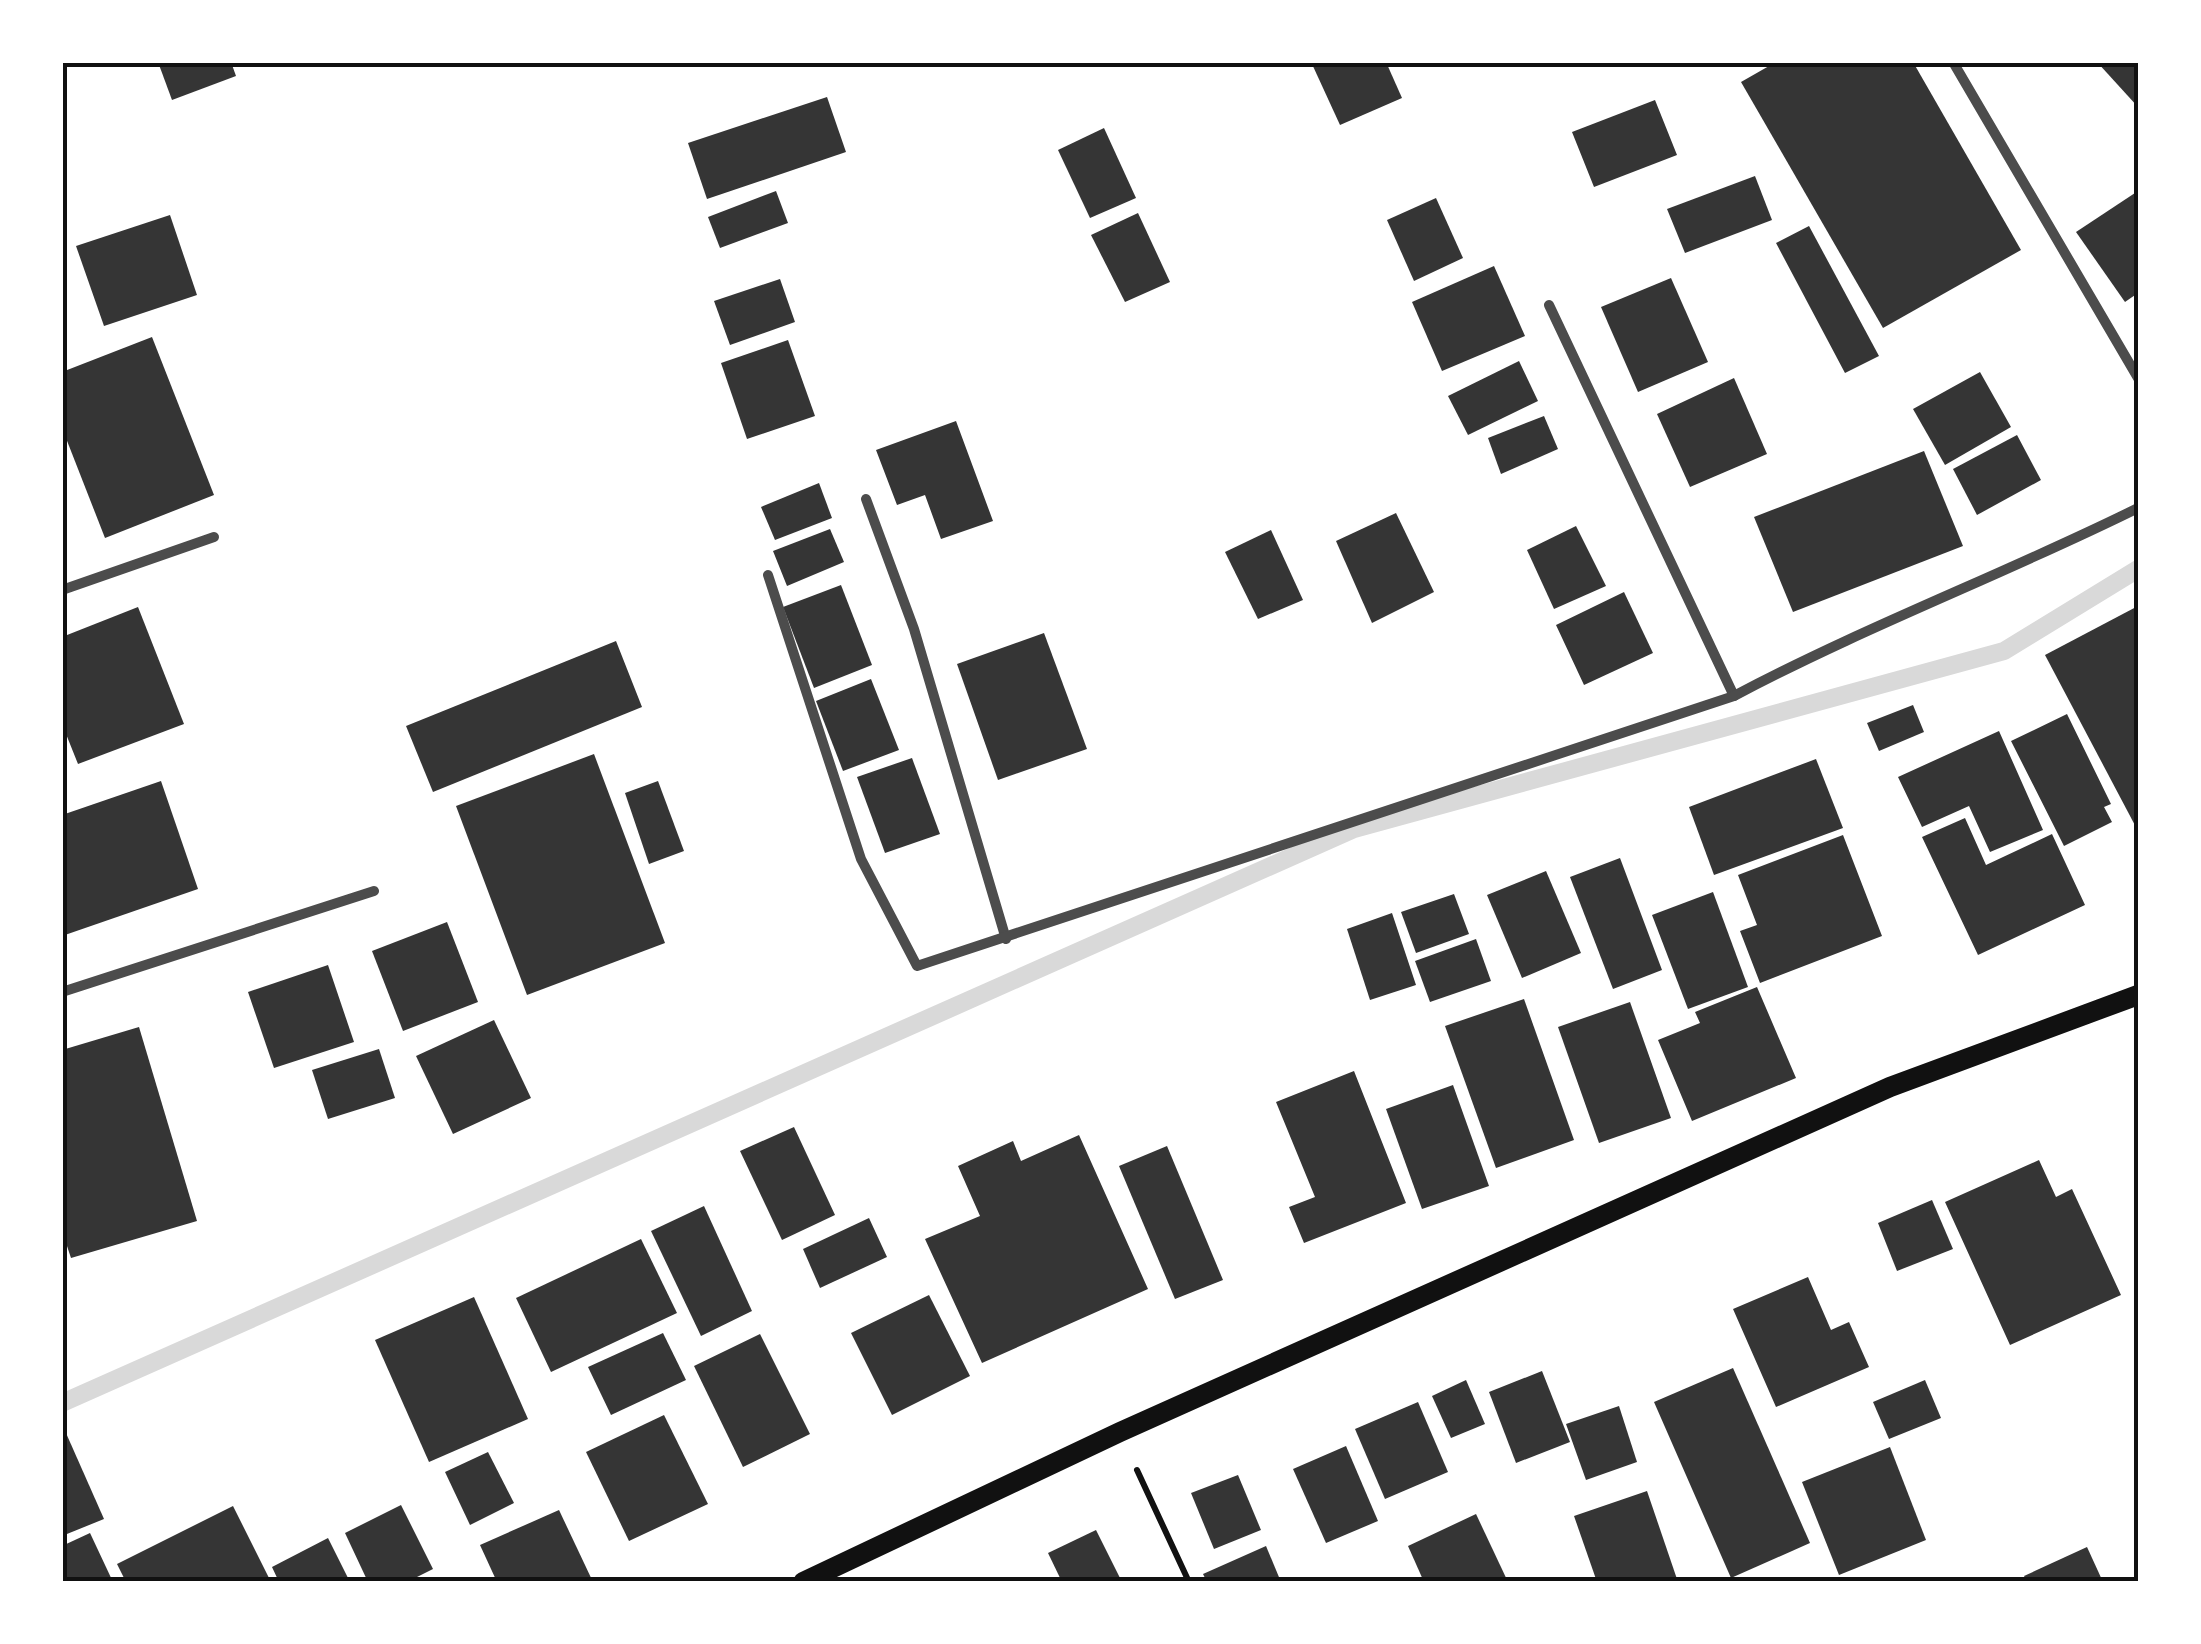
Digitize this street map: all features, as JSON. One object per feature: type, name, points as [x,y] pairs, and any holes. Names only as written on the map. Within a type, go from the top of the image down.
[{"type":"main road","points":[[803,1582],[1120,1432],[1890,1087],[2138,995]]},
{"type":"street","points":[[1954,62],[2138,378]]},
{"type":"street","points":[[1549,305],[1734,696]]},
{"type":"street","points":[[866,500],[914,628],[1006,939]]},
{"type":"street","points":[[768,575],[861,860],[918,966],[1734,696],[1818,651],[1930,605],[2138,508]]},
{"type":"street","points":[[62,590],[214,537]]},
{"type":"street","points":[[62,992],[374,891]]},
{"type":"path","points":[[1120,1432],[1189,1582]]},
{"type":"building","points":[[158,62],[231,62],[236,76],[172,100]]},
{"type":"building","points":[[1386,62],[1402,98],[1340,125],[1312,64]]},
{"type":"building","points":[[1776,62],[1913,62],[2021,250],[1883,328],[1741,82]]},
{"type":"building","points":[[2097,62],[2138,62],[2138,107]]},
{"type":"building","points":[[827,97],[846,152],[707,199],[688,143]]},
{"type":"building","points":[[1655,100],[1677,155],[1594,187],[1572,132]]},
{"type":"building","points":[[1104,128],[1136,198],[1090,218],[1058,150]]},
{"type":"building","points":[[1755,176],[1772,220],[1685,253],[1667,209]]},
{"type":"building","points":[[776,191],[788,223],[720,248],[708,217]]},
{"type":"building","points":[[2138,191],[2138,293],[2125,302],[2076,232]]},
{"type":"building","points":[[1436,198],[1463,258],[1414,281],[1387,220]]},
{"type":"building","points":[[1138,213],[1170,282],[1125,302],[1091,235]]},
{"type":"building","points":[[170,215],[197,295],[104,326],[76,246]]},
{"type":"building","points":[[1809,226],[1879,356],[1845,373],[1776,243]]},
{"type":"building","points":[[1494,266],[1525,336],[1442,371],[1412,302]]},
{"type":"building","points":[[1671,278],[1708,362],[1638,392],[1601,307]]},
{"type":"building","points":[[780,279],[795,322],[730,345],[714,301]]},
{"type":"building","points":[[152,337],[214,495],[105,538],[62,428],[62,372]]},
{"type":"building","points":[[788,340],[815,416],[747,439],[721,363]]},
{"type":"building","points":[[1519,361],[1538,401],[1468,435],[1448,396]]},
{"type":"building","points":[[1980,372],[2011,427],[1945,465],[1913,409]]},
{"type":"building","points":[[1734,378],[1767,454],[1690,487],[1657,414]]},
{"type":"building","points":[[1544,416],[1558,449],[1501,474],[1488,438]]},
{"type":"building","points":[[956,421],[993,521],[941,539],[925,495],[897,505],[876,450]]},
{"type":"building","points":[[2017,435],[2041,480],[1977,515],[1953,469]]},
{"type":"building","points":[[1924,451],[1963,546],[1793,612],[1754,517]]},
{"type":"building","points":[[819,483],[832,518],[775,540],[761,507]]},
{"type":"building","points":[[1396,513],[1434,592],[1372,623],[1336,541]]},
{"type":"building","points":[[1576,526],[1606,586],[1554,609],[1527,550]]},
{"type":"building","points":[[830,529],[844,562],[787,586],[773,551]]},
{"type":"building","points":[[1271,530],[1303,600],[1258,619],[1225,552]]},
{"type":"building","points":[[841,585],[872,665],[814,688],[783,607]]},
{"type":"building","points":[[1624,592],[1653,653],[1584,685],[1556,625]]},
{"type":"building","points":[[2138,606],[2138,831],[2045,655]]},
{"type":"building","points":[[138,607],[184,724],[78,764],[62,724],[62,637]]},
{"type":"building","points":[[1044,633],[1087,749],[998,780],[957,664]]},
{"type":"building","points":[[616,641],[642,707],[433,792],[406,726]]},
{"type":"building","points":[[871,679],[899,750],[843,771],[816,701]]},
{"type":"building","points":[[1913,705],[1924,732],[1879,751],[1867,723]]},
{"type":"building","points":[[2067,714],[2111,804],[2104,807],[2112,822],[2064,846],[2011,741]]},
{"type":"building","points":[[1999,731],[2043,830],[1990,852],[1969,806],[1922,827],[1898,777]]},
{"type":"building","points":[[594,754],[665,943],[527,995],[456,806]]},
{"type":"building","points":[[912,758],[940,834],[885,853],[857,777]]},
{"type":"building","points":[[1816,759],[1843,828],[1714,875],[1689,807]]},
{"type":"building","points":[[161,781],[198,889],[62,936],[62,815]]},
{"type":"building","points":[[658,781],[684,851],[649,864],[625,793]]},
{"type":"building","points":[[1965,818],[1986,865],[2052,834],[2085,905],[1978,955],[1922,837]]},
{"type":"building","points":[[1843,835],[1882,936],[1760,983],[1740,931],[1757,925],[1738,875]]},
{"type":"building","points":[[1620,858],[1662,970],[1613,989],[1570,877]]},
{"type":"building","points":[[1546,871],[1581,953],[1522,978],[1487,895]]},
{"type":"building","points":[[1713,892],[1748,987],[1688,1009],[1652,915]]},
{"type":"building","points":[[1454,894],[1469,934],[1416,953],[1401,912]]},
{"type":"building","points":[[1392,913],[1416,985],[1370,1000],[1347,929]]},
{"type":"building","points":[[447,922],[478,1002],[403,1031],[372,951]]},
{"type":"building","points":[[1476,939],[1491,981],[1430,1002],[1415,961]]},
{"type":"building","points":[[328,965],[354,1042],[274,1068],[248,992]]},
{"type":"building","points":[[1757,987],[1796,1078],[1692,1121],[1658,1040],[1700,1023],[1695,1012]]},
{"type":"building","points":[[1524,999],[1574,1140],[1496,1168],[1445,1026]]},
{"type":"building","points":[[1630,1002],[1671,1118],[1599,1143],[1558,1027]]},
{"type":"building","points":[[494,1020],[531,1098],[453,1134],[416,1056]]},
{"type":"building","points":[[139,1027],[197,1221],[71,1258],[62,1231],[62,1050]]},
{"type":"building","points":[[379,1049],[395,1098],[328,1119],[312,1070]]},
{"type":"building","points":[[1354,1071],[1406,1203],[1304,1243],[1289,1207],[1315,1197],[1276,1102]]},
{"type":"building","points":[[1453,1085],[1489,1186],[1422,1209],[1386,1109]]},
{"type":"building","points":[[794,1127],[835,1215],[782,1240],[740,1151]]},
{"type":"building","points":[[1079,1135],[1148,1289],[982,1363],[925,1239],[980,1216],[958,1166],[1013,1141],[1021,1161]]},
{"type":"building","points":[[1167,1146],[1223,1280],[1175,1299],[1119,1166]]},
{"type":"building","points":[[2039,1160],[2056,1197],[2072,1189],[2121,1295],[2010,1345],[1945,1202]]},
{"type":"building","points":[[1932,1200],[1953,1249],[1897,1271],[1878,1223]]},
{"type":"building","points":[[704,1206],[752,1311],[701,1336],[651,1231]]},
{"type":"building","points":[[869,1218],[887,1257],[820,1288],[803,1249]]},
{"type":"building","points":[[641,1239],[677,1313],[551,1372],[516,1298]]},
{"type":"building","points":[[1808,1277],[1831,1330],[1849,1322],[1869,1367],[1776,1407],[1733,1309]]},
{"type":"building","points":[[929,1295],[970,1376],[892,1415],[851,1333]]},
{"type":"building","points":[[474,1297],[528,1419],[429,1462],[375,1340]]},
{"type":"building","points":[[663,1333],[686,1380],[611,1415],[588,1367]]},
{"type":"building","points":[[760,1334],[810,1434],[743,1467],[694,1366]]},
{"type":"building","points":[[1733,1368],[1810,1543],[1731,1578],[1654,1402]]},
{"type":"building","points":[[1542,1371],[1570,1442],[1516,1463],[1489,1392]]},
{"type":"building","points":[[1466,1380],[1485,1424],[1451,1438],[1432,1396]]},
{"type":"building","points":[[1925,1380],[1941,1418],[1889,1439],[1873,1402]]},
{"type":"building","points":[[1418,1402],[1448,1472],[1385,1499],[1355,1429]]},
{"type":"building","points":[[1619,1406],[1637,1462],[1586,1480],[1566,1424]]},
{"type":"building","points":[[664,1415],[708,1504],[629,1541],[586,1452]]},
{"type":"building","points":[[62,1424],[104,1519],[62,1536]]},
{"type":"building","points":[[1346,1446],[1378,1521],[1326,1543],[1293,1469]]},
{"type":"building","points":[[1890,1447],[1926,1540],[1839,1575],[1802,1482]]},
{"type":"building","points":[[488,1452],[514,1503],[470,1525],[445,1472]]},
{"type":"building","points":[[1238,1475],[1261,1530],[1214,1549],[1191,1493]]},
{"type":"building","points":[[1647,1491],[1678,1582],[1597,1582],[1574,1516]]},
{"type":"building","points":[[401,1505],[433,1569],[407,1582],[368,1582],[345,1533]]},
{"type":"building","points":[[233,1506],[271,1582],[126,1582],[117,1564]]},
{"type":"building","points":[[559,1510],[593,1582],[497,1582],[480,1545]]},
{"type":"building","points":[[1476,1514],[1508,1582],[1424,1582],[1408,1546]]},
{"type":"building","points":[[1096,1530],[1122,1582],[1062,1582],[1048,1553]]},
{"type":"building","points":[[90,1533],[113,1582],[62,1582],[62,1546]]},
{"type":"building","points":[[328,1538],[350,1582],[279,1582],[272,1567]]},
{"type":"building","points":[[1266,1546],[1281,1582],[1207,1582],[1203,1574]]},
{"type":"building","points":[[2087,1547],[2103,1582],[2027,1582],[2024,1576]]},
{"type":"waterway","points":[[62,1403],[1354,829],[2004,651],[2138,569]]}]
